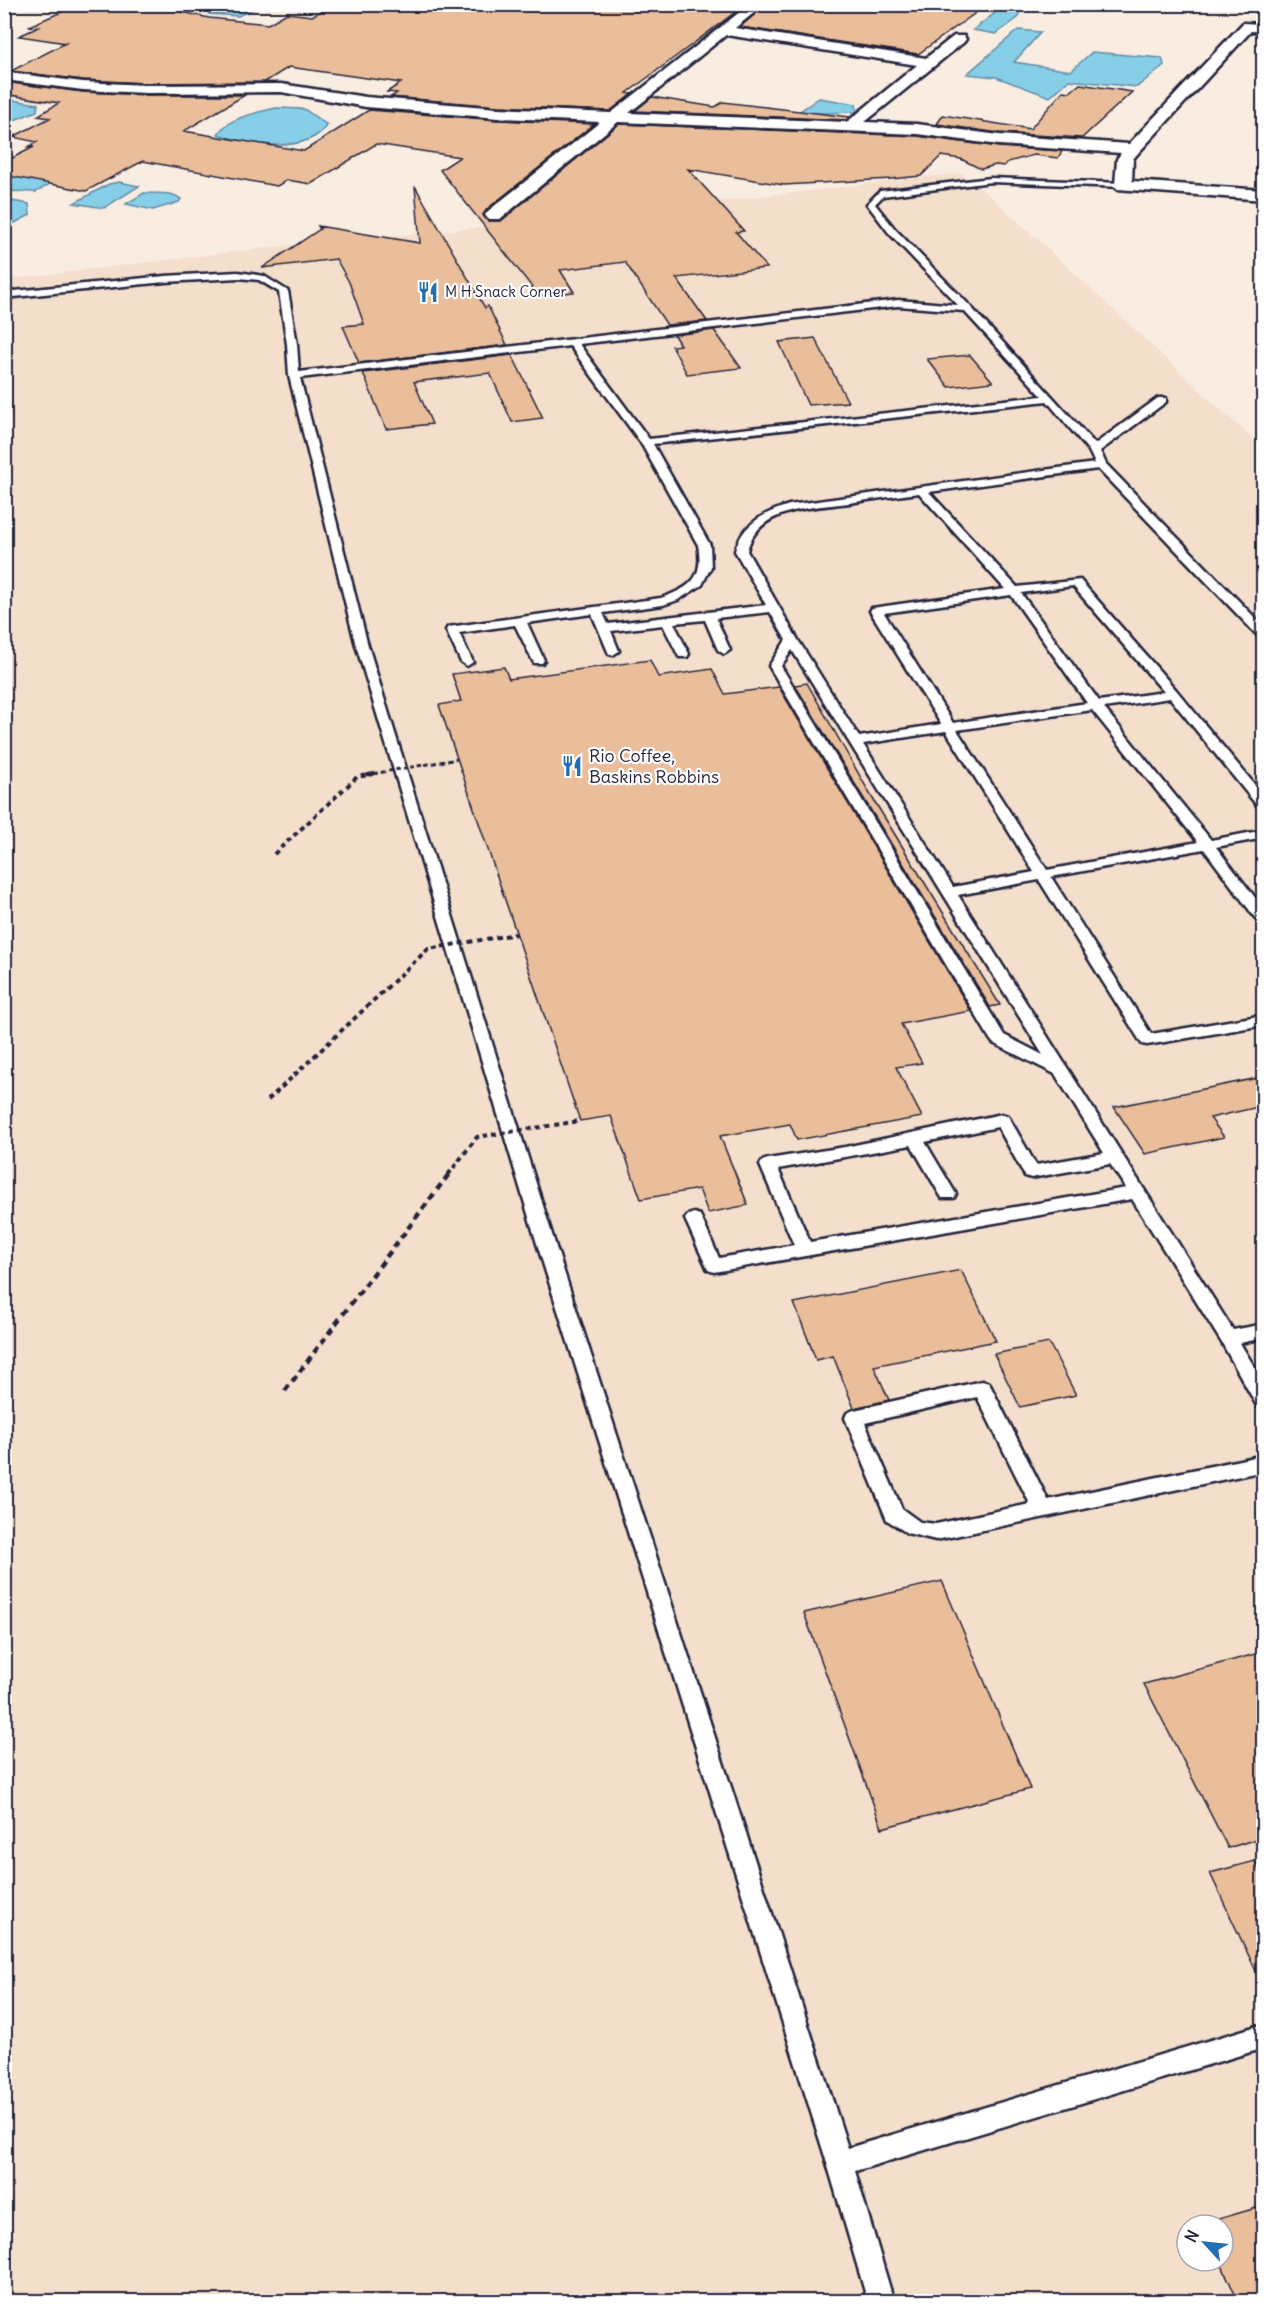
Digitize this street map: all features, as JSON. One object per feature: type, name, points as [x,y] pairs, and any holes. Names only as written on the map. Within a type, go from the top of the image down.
[{"type":"street","points":[[494,215],[723,30],[759,4]]},
{"type":"street","points":[[1263,11],[1256,27],[1133,149],[1125,159],[1124,184],[1263,195]]},
{"type":"street","points":[[723,30],[930,63]]},
{"type":"street","points":[[850,127],[959,39]]},
{"type":"street","points":[[4,76],[83,86],[281,88],[366,102],[498,113],[917,129],[999,140],[1133,149]]},
{"type":"lane","points":[[1124,184],[990,180],[880,194],[871,204],[892,231],[1050,398],[1094,450],[1101,465],[1263,635]]},
{"type":"lane","points":[[4,295],[238,274],[261,278],[283,291],[292,344],[294,376],[361,642],[547,1248],[840,2163],[881,2301]]},
{"type":"lane","points":[[294,376],[898,303],[966,308]]},
{"type":"lane","points":[[467,662],[452,630],[663,601],[685,594],[704,574],[708,560],[704,545],[646,442],[572,342]]},
{"type":"lane","points":[[646,442],[1050,398]]},
{"type":"lane","points":[[1094,450],[1162,400]]},
{"type":"lane","points":[[1101,465],[793,507],[771,514],[753,528],[742,541],[741,551],[772,608],[1228,1338],[1263,1401]]},
{"type":"lane","points":[[921,489],[1013,591],[1095,705],[1207,844],[1263,920]]},
{"type":"lane","points":[[1263,805],[1173,694],[1076,582],[876,611],[1147,1040],[1263,1020]]},
{"type":"lane","points":[[604,628],[772,608]]},
{"type":"lane","points":[[595,609],[613,651]]},
{"type":"lane","points":[[709,616],[724,650]]},
{"type":"lane","points":[[519,620],[538,660]]},
{"type":"lane","points":[[667,621],[683,654]]},
{"type":"lane","points":[[792,640],[775,666],[998,1039],[1061,1070]]},
{"type":"lane","points":[[855,741],[1173,694]]},
{"type":"lane","points":[[949,892],[1263,834]]},
{"type":"lane","points":[[804,1249],[768,1165],[1002,1120],[1030,1172],[1115,1157]]},
{"type":"lane","points":[[915,1138],[948,1194]]},
{"type":"lane","points":[[694,1219],[714,1265],[1137,1192]]},
{"type":"lane","points":[[1228,1338],[1263,1330]]},
{"type":"lane","points":[[1043,1510],[982,1388],[854,1418],[894,1514],[907,1526],[923,1532],[936,1532],[1043,1510],[1263,1463]]},
{"type":"lane","points":[[840,2163],[1263,2036]]},
{"type":"path","points":[[274,854],[357,777],[457,759]]},
{"type":"path","points":[[268,1100],[428,949],[516,934]]},
{"type":"path","points":[[285,1391],[477,1137],[580,1121]]},
{"type":"shaded area","points":[[961,173],[996,201],[1263,449],[1263,2301],[5,2301],[4,280],[274,247],[579,218]]},
{"type":"water","points":[[229,5],[257,5],[256,8],[238,16],[208,14]]},
{"type":"water","points":[[999,10],[1019,11],[1019,17],[996,34],[973,30]]},
{"type":"water","points":[[1018,30],[1041,32],[1014,62],[1071,71],[1092,52],[1162,58],[1164,65],[1137,87],[1069,80],[1050,97],[996,77],[967,74]]},
{"type":"water","points":[[819,98],[856,104],[857,112],[796,114]]},
{"type":"water","points":[[5,99],[38,104],[37,111],[12,121],[5,121]]},
{"type":"water","points":[[276,108],[304,109],[327,125],[306,141],[292,144],[260,144],[218,134],[222,128],[236,120]]},
{"type":"water","points":[[19,172],[50,184],[36,192],[5,191],[5,177]]},
{"type":"water","points":[[119,182],[139,186],[104,208],[74,203],[109,184]]},
{"type":"water","points":[[144,193],[169,194],[181,199],[179,202],[153,210],[126,204]]},
{"type":"water","points":[[5,200],[29,204],[30,215],[5,228]]},
{"type":"building","points":[[80,4],[146,4],[209,18],[268,24],[287,13],[312,16],[334,4],[746,4],[627,93],[632,94],[610,111],[498,106],[391,97],[397,93],[387,92],[401,83],[289,67],[265,82],[146,83],[83,80],[11,71],[66,43],[19,36],[39,27],[29,26]]},
{"type":"building","points":[[767,4],[988,4],[918,54],[740,27]]},
{"type":"building","points":[[4,82],[83,92],[146,95],[245,95],[184,131],[304,151],[369,110],[498,120],[594,124],[487,209],[483,215],[488,221],[501,221],[619,124],[917,136],[999,147],[1062,151],[1058,158],[1034,155],[1008,162],[1004,166],[996,165],[981,169],[961,159],[941,156],[921,176],[784,185],[688,169],[744,231],[736,232],[767,268],[676,278],[707,321],[667,325],[625,262],[560,270],[574,292],[539,296],[440,170],[460,157],[376,144],[311,184],[287,180],[277,186],[143,161],[86,191],[4,175],[4,162],[34,147],[28,147],[37,142],[13,137],[50,118],[37,116],[59,103],[4,94]]},
{"type":"building","points":[[1080,84],[1132,92],[1082,138],[999,133],[937,124],[943,115],[1030,129],[1063,91],[1070,92]]},
{"type":"building","points":[[652,97],[715,107],[723,102],[850,117],[846,120],[635,111]]},
{"type":"building","points":[[415,186],[485,308],[488,306],[507,345],[359,363],[343,326],[364,324],[349,282],[336,259],[262,268],[320,229],[318,226],[420,243]]},
{"type":"building","points":[[714,330],[741,368],[687,374],[672,346],[680,345],[674,335]]},
{"type":"building","points":[[815,338],[848,402],[808,405],[779,342]]},
{"type":"building","points":[[512,355],[543,418],[512,422],[490,373],[414,382],[432,424],[386,429],[363,373]]},
{"type":"building","points":[[970,355],[993,382],[949,387],[927,359]]},
{"type":"building","points":[[650,660],[658,677],[712,669],[725,694],[779,687],[971,1011],[901,1024],[922,1063],[896,1067],[922,1117],[797,1140],[790,1124],[720,1136],[748,1205],[708,1213],[699,1189],[641,1199],[611,1116],[580,1121],[439,705],[461,701],[452,674],[504,667],[509,679]]},
{"type":"building","points":[[807,683],[873,799],[1000,1005],[990,1007],[795,685]]},
{"type":"building","points":[[1263,1077],[1263,1106],[1210,1118],[1224,1137],[1145,1154],[1114,1107]]},
{"type":"building","points":[[961,1270],[996,1341],[874,1366],[889,1400],[854,1408],[833,1356],[816,1360],[794,1303]]},
{"type":"building","points":[[1049,1343],[1076,1395],[1020,1407],[994,1354]]},
{"type":"building","points":[[942,1581],[1030,1789],[882,1828],[804,1613]]},
{"type":"building","points":[[1263,1652],[1263,1837],[1228,1848],[1144,1684]]},
{"type":"building","points":[[1255,1861],[1263,1879],[1263,1986],[1210,1873]]},
{"type":"building","points":[[1263,2206],[1263,2301],[1238,2301],[1225,2273],[1235,2273],[1235,2214]]},
{"type":"place","name":"M H Snack Corner","points":[[428,292]]},
{"type":"place","name":"Rio Coffee, Baskins Robbins","points":[[572,766]]}]
